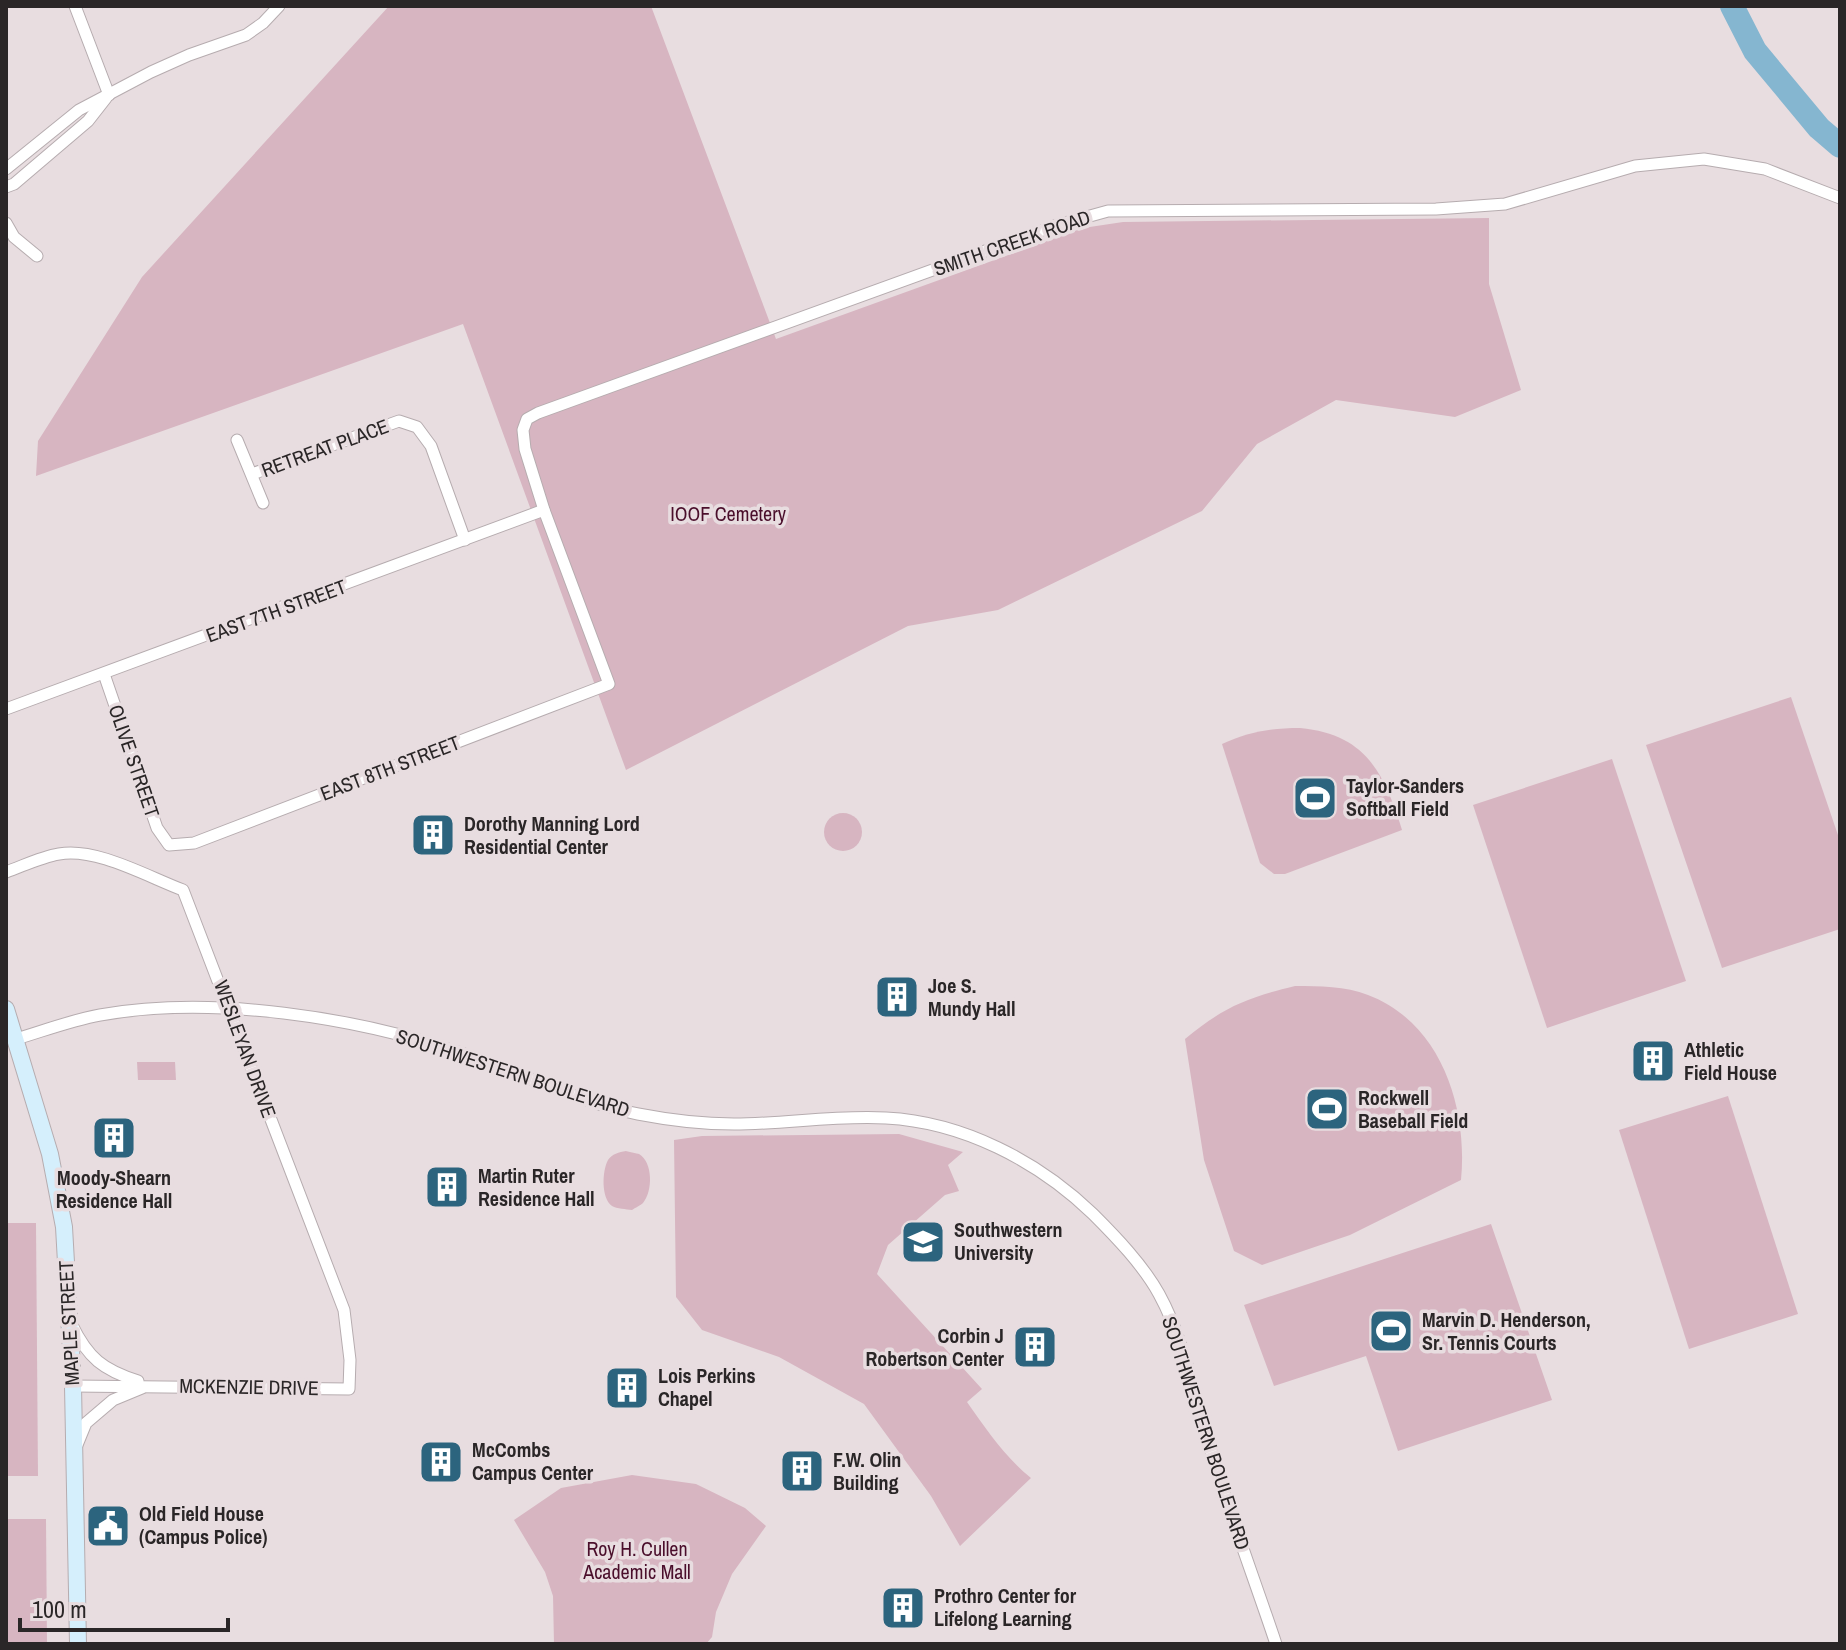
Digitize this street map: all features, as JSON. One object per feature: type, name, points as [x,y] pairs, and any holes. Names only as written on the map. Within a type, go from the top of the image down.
[{"type":"street","points":[[75,6],[109,95]]},
{"type":"street","points":[[6,169],[79,110],[189,55],[246,35],[279,6]]},
{"type":"street","points":[[6,187],[14,184],[88,121],[109,95]]},
{"type":"street","name":"SMITH CREEK ROAD","points":[[609,684],[544,510],[523,439],[527,419],[538,413],[1054,226],[1108,211],[1436,209],[1505,204],[1635,166],[1704,159],[1765,169],[1840,198]]},
{"type":"street","points":[[6,223],[14,237],[37,256]]},
{"type":"street","name":"RETREAT PLACE","points":[[252,474],[399,421],[417,427],[431,446],[465,540]]},
{"type":"street","name":"RETREAT PLACE","points":[[237,440],[263,503]]},
{"type":"street","name":"EAST 7TH STREET","points":[[6,709],[544,510]]},
{"type":"street","name":"OLIVE STREET","points":[[104,674],[157,828],[169,845]]},
{"type":"street","name":"EAST 8TH STREET","points":[[169,845],[194,843],[609,684]]},
{"type":"street","name":"WESLEYAN DRIVE","points":[[6,872],[59,854],[82,854],[104,859],[183,890],[344,1310],[350,1360],[349,1389]]},
{"type":"street","name":"SOUTHWESTERN BOULEVARD","points":[[16,1039],[100,1015],[171,1007],[230,1007],[397,1034],[465,1054],[594,1103],[642,1115],[734,1124],[892,1118],[931,1123],[997,1146],[1037,1168],[1091,1212],[1120,1243],[1158,1293],[1176,1334],[1219,1477],[1276,1644]]},
{"type":"street","name":"MAPLE STREET","points":[[6,1009],[57,1185],[64,1227],[73,1386],[78,1644]]},
{"type":"street","name":"MCKENZIE DRIVE","points":[[70,1319],[89,1355],[117,1374],[150,1385]]},
{"type":"street","name":"MCKENZIE DRIVE","points":[[75,1449],[86,1423],[113,1400],[150,1385]]},
{"type":"street","name":"MCKENZIE DRIVE","points":[[73,1386],[349,1389]]},
{"type":"green space","name":"IOOF Cemetery","points":[[389,6],[651,6],[776,339],[1083,228],[1123,222],[1489,218],[1489,284],[1521,390],[1455,417],[1336,400],[1257,444],[1202,511],[998,610],[908,626],[626,770],[463,324],[36,476],[38,441],[142,277]]},
{"type":"green space","points":[[1791,697],[1840,841],[1840,929],[1722,968],[1646,745]]},
{"type":"green space","name":"Taylor-Sanders Softball Field","points":[[1300,728],[1341,738],[1369,760],[1388,790],[1402,830],[1285,874],[1274,874],[1260,863],[1222,744],[1260,732]]},
{"type":"green space","points":[[1612,759],[1686,981],[1547,1028],[1473,805]]},
{"type":"green space","points":[[843,813],[856,819],[862,832],[856,845],[843,851],[830,845],[824,832],[830,819]]},
{"type":"green space","name":"Rockwell Baseball Field","points":[[1295,986],[1332,987],[1368,995],[1394,1008],[1415,1026],[1432,1047],[1445,1071],[1454,1098],[1460,1125],[1461,1180],[1350,1235],[1262,1265],[1234,1251],[1204,1160],[1185,1039],[1236,1005]]},
{"type":"green space","points":[[137,1062],[175,1062],[176,1080],[138,1080]]},
{"type":"green space","points":[[1728,1096],[1798,1314],[1689,1349],[1619,1130]]},
{"type":"green space","points":[[899,1134],[963,1152],[948,1165],[959,1191],[945,1195],[888,1245],[877,1274],[982,1389],[967,1402],[1004,1452],[1031,1478],[960,1546],[931,1496],[864,1404],[779,1357],[702,1330],[676,1297],[674,1140],[702,1136]]},
{"type":"green space","points":[[626,1151],[644,1158],[650,1177],[646,1198],[632,1210],[612,1206],[606,1197],[604,1184],[608,1160]]},
{"type":"green space","points":[[6,1223],[36,1223],[38,1476],[6,1476]]},
{"type":"green space","name":"Marvin D. Henderson, Sr. Tennis Courts","points":[[1491,1224],[1552,1400],[1398,1451],[1366,1356],[1274,1386],[1244,1305]]},
{"type":"green space","name":"Roy H. Cullen Academic Mall","points":[[632,1475],[696,1484],[745,1508],[766,1526],[732,1574],[716,1612],[712,1637],[706,1644],[554,1644],[553,1596],[545,1572],[514,1520],[561,1488]]},
{"type":"green space","points":[[6,1519],[46,1519],[47,1644],[6,1644]]},
{"type":"waterway","points":[[1732,6],[1755,51],[1819,128],[1840,146]]},
{"type":"place","name":"Taylor-Sanders Softball Field","points":[[1315,798]]},
{"type":"place","name":"Dorothy Manning Lord Residential Center","points":[[433,835]]},
{"type":"place","name":"Joe S. Mundy Hall","points":[[897,997]]},
{"type":"place","name":"Athletic Field House","points":[[1653,1061]]},
{"type":"place","name":"Rockwell Baseball Field","points":[[1327,1109]]},
{"type":"place","name":"Moody-Shearn Residence Hall","points":[[114,1138]]},
{"type":"place","name":"Martin Ruter Residence Hall","points":[[447,1187]]},
{"type":"place","name":"Southwestern University","points":[[923,1242]]},
{"type":"place","name":"Marvin D. Henderson, Sr. Tennis Courts","points":[[1391,1331]]},
{"type":"place","name":"Corbin J Robertson Center","points":[[1035,1347]]},
{"type":"place","name":"Lois Perkins Chapel","points":[[627,1388]]},
{"type":"place","name":"McCombs Campus Center","points":[[441,1462]]},
{"type":"place","name":"F.W. Olin Building","points":[[802,1471]]},
{"type":"place","name":"Old Field House (Campus Police)","points":[[108,1526]]},
{"type":"place","name":"Prothro Center for Lifelong Learning","points":[[903,1608]]}]
